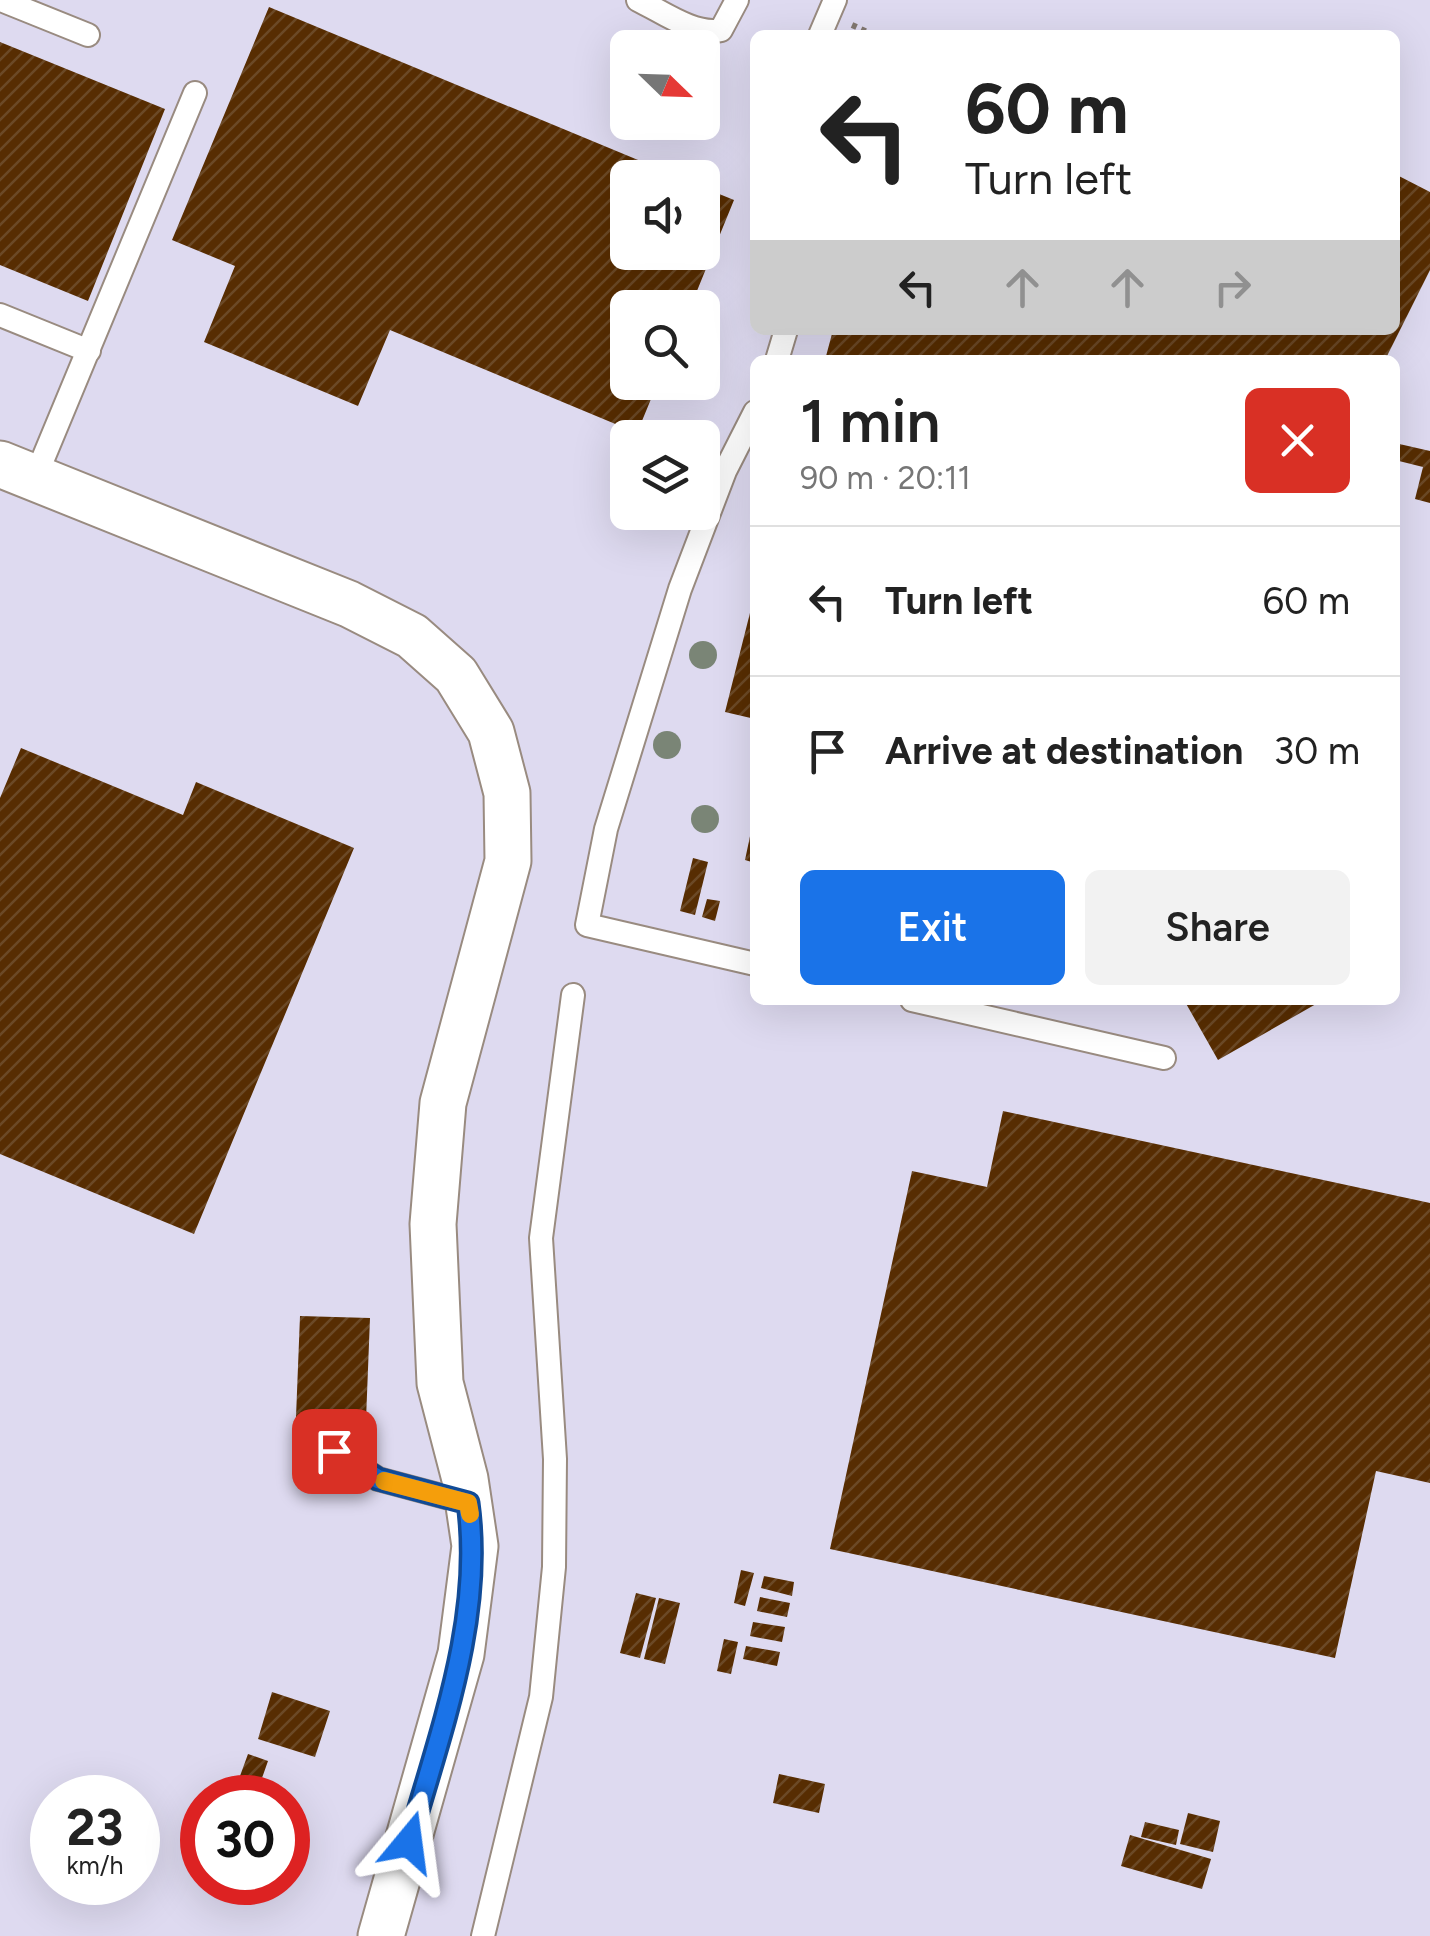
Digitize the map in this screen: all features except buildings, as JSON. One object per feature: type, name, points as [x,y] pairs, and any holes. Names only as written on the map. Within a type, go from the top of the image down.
[{"type":"street","points":[[18,471],[349,604],[412,636],[456,676],[491,732],[507,793],[508,861],[443,1103],[433,1224],[440,1383],[474,1546],[462,1654],[381,1936]]},
{"type":"lane","points":[[1,0],[88,35]]},
{"type":"lane","points":[[638,0],[713,32],[721,30],[737,0]]},
{"type":"lane","points":[[822,30],[835,0]]},
{"type":"lane","points":[[18,471],[89,351],[196,93]]},
{"type":"lane","points":[[0,315],[89,351]]},
{"type":"lane","points":[[750,422],[725,471],[680,589],[606,829],[586,925],[750,963]]},
{"type":"lane","points":[[483,1936],[541,1697],[547,1642],[554,1568],[555,1459],[541,1238],[573,995]]},
{"type":"lane","points":[[934,1005],[1164,1058]]},
{"type":"lane","points":[[334,1451],[378,1479],[468,1503]]},
{"type":"shaded area","points":[[0,0],[1430,0],[1430,1936],[0,1936]]},
{"type":"slow traffic","points":[[384,1481],[468,1503],[470,1514]]},
{"type":"route","points":[[334,1451],[378,1479],[468,1503],[474,1546],[462,1654],[409,1842]]}]
